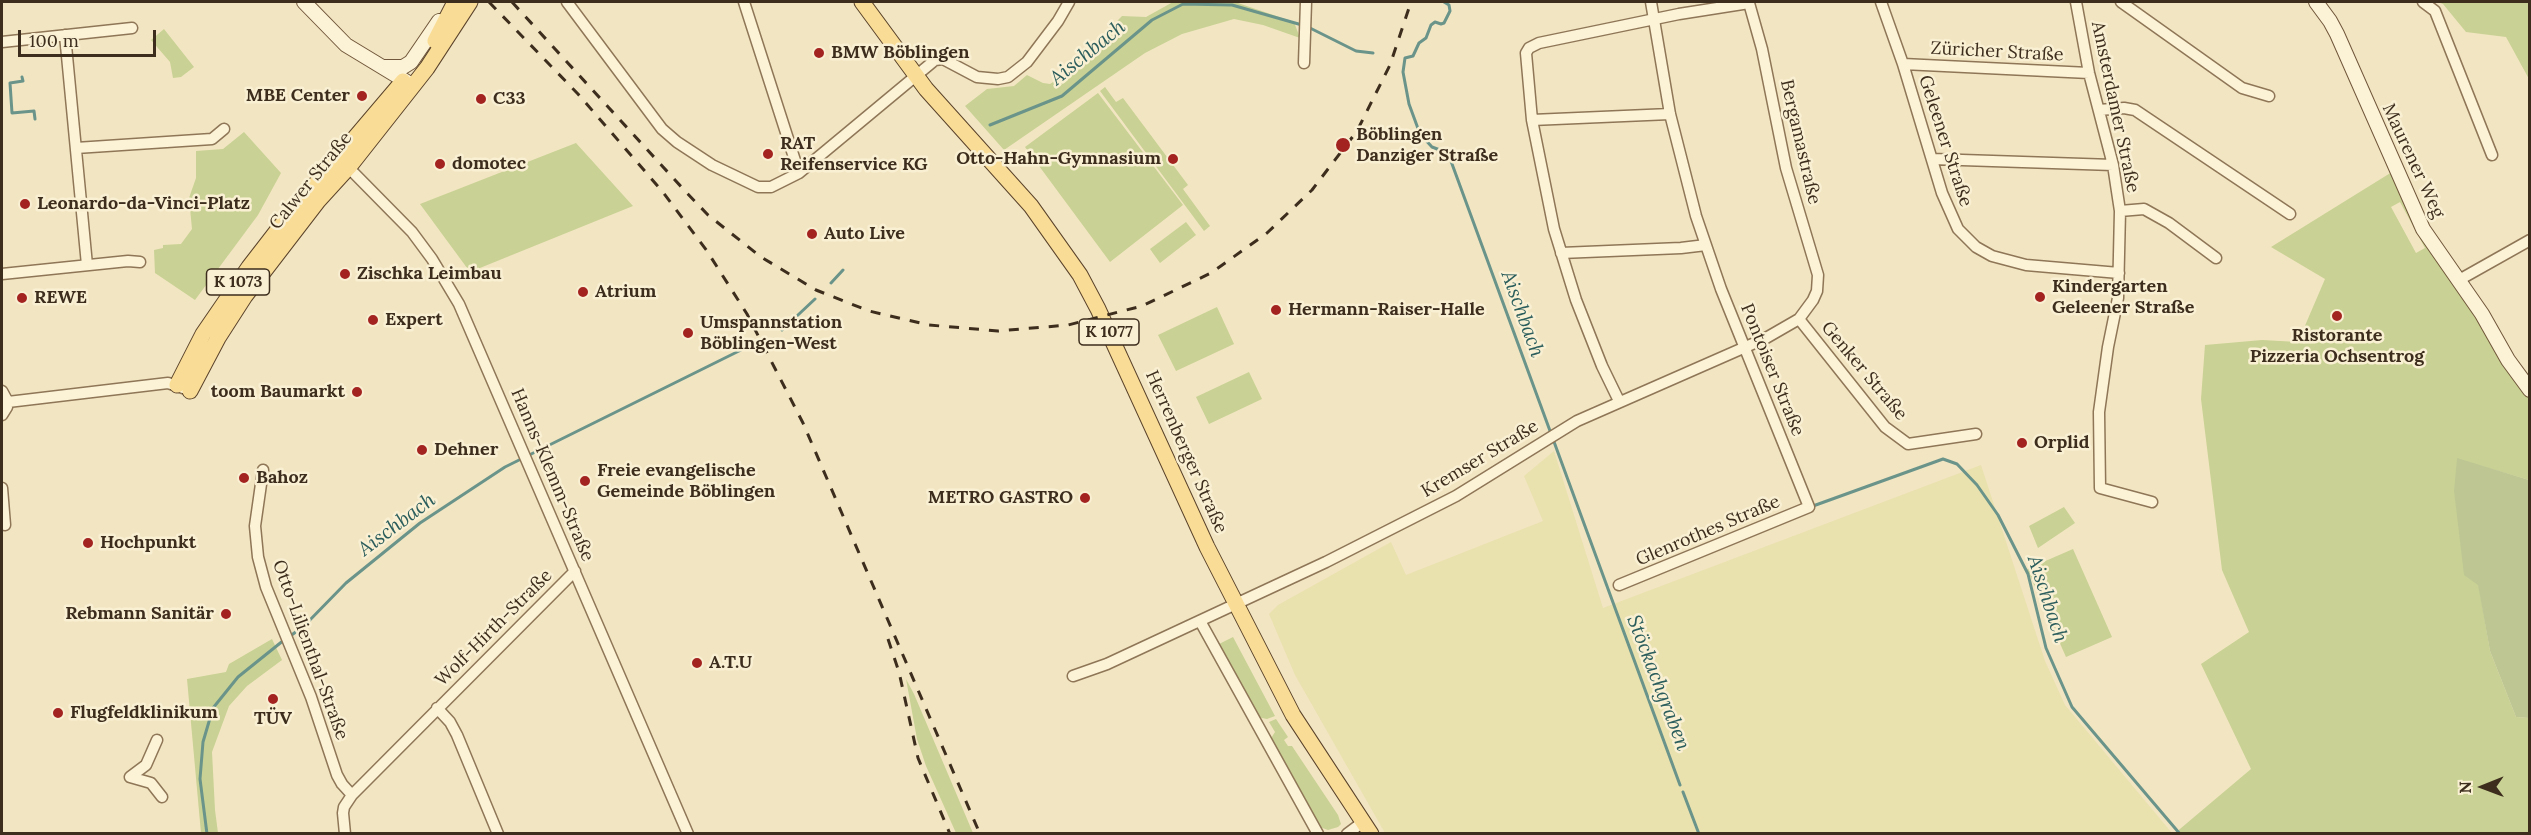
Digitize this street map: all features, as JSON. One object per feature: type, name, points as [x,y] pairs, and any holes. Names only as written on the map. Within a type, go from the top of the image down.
[{"type":"main road","name":"Herrenberger Straße","points":[[862,2],[915,76],[1031,206],[1080,276],[1098,309],[1236,604],[1293,715],[1367,828]]},
{"type":"main road","name":"Calwer Straße","points":[[183,388],[245,296],[311,210],[406,78],[446,32],[461,5]]},
{"type":"street","points":[[304,2],[346,45],[380,66],[406,78]]},
{"type":"street","points":[[567,2],[662,129],[712,165],[758,187],[771,187],[799,172],[929,63],[943,59],[977,77],[998,79],[1008,77],[1027,62],[1058,21],[1069,2]]},
{"type":"street","points":[[744,2],[799,172]]},
{"type":"street","points":[[1304,63],[1306,2]]},
{"type":"street","name":"Pontoiser Straße","points":[[1651,2],[1670,114],[1696,216],[1744,348],[1809,507]]},
{"type":"street","name":"Geleener Straße","points":[[1881,2],[1903,64],[1948,209],[1958,230],[1984,252],[2026,266],[2119,273]]},
{"type":"street","name":"Amsterdamer Straße","points":[[2076,2],[2089,73],[2113,165],[2120,211],[2118,298],[2108,347],[2099,412],[2100,488],[2151,502]]},
{"type":"street","points":[[2121,2],[2242,88],[2269,96]]},
{"type":"street","points":[[2423,2],[2435,11],[2492,155]]},
{"type":"street","name":"Bergamastraße","points":[[1653,19],[1749,3],[1762,49],[1786,168],[1818,275],[1817,291],[1799,319],[1744,348]]},
{"type":"street","name":"Maurener Weg","points":[[2319,3],[2337,34],[2423,228],[2527,380]]},
{"type":"street","name":"Calwer Straße","points":[[406,78],[440,19],[461,5]]},
{"type":"street","points":[[1619,401],[1592,342],[1561,253],[1548,206],[1532,120],[1526,57],[1529,48],[1539,43],[1653,19]]},
{"type":"street","points":[[2,42],[132,28]]},
{"type":"street","points":[[65,35],[87,265]]},
{"type":"street","name":"Züricher Straße","points":[[1903,64],[2089,73]]},
{"type":"street","points":[[2099,110],[2124,108],[2135,110],[2290,214]]},
{"type":"street","points":[[1532,120],[1670,114]]},
{"type":"street","points":[[76,148],[212,139],[224,129]]},
{"type":"street","points":[[1932,159],[2113,165]]},
{"type":"street","name":"Hanns-Klemm-Straße","points":[[344,163],[412,232],[444,278],[475,339],[688,834]]},
{"type":"street","points":[[2120,211],[2144,209],[2169,223],[2216,258]]},
{"type":"street","points":[[2459,280],[2529,240]]},
{"type":"street","points":[[1561,253],[1706,245]]},
{"type":"street","points":[[2,274],[140,262]]},
{"type":"street","name":"Genker Straße","points":[[1799,319],[1885,427],[1908,444],[1976,434]]},
{"type":"street","name":"Kremser Straße","points":[[1236,604],[1440,505],[1557,432],[1619,401],[1744,348]]},
{"type":"street","points":[[8,402],[168,383],[183,388]]},
{"type":"street","points":[[2,391],[8,402],[2,415]]},
{"type":"street","name":"Otto-Lilienthal-Straße","points":[[263,470],[256,510],[256,542],[261,571],[318,716],[338,775],[342,784],[352,795]]},
{"type":"street","points":[[2,488],[5,525]]},
{"type":"street","name":"Glenrothes Straße","points":[[1619,585],[1809,507]]},
{"type":"street","name":"Wolf-Hirth-Straße","points":[[352,795],[575,572]]},
{"type":"street","points":[[1073,676],[1107,664],[1236,604]]},
{"type":"street","points":[[1200,621],[1318,834]]},
{"type":"street","name":"Wolf-Hirth-Straße","points":[[437,708],[450,722],[457,735],[498,834]]},
{"type":"street","points":[[156,740],[146,765],[130,777],[151,783],[162,797]]},
{"type":"street","points":[[345,834],[344,807],[352,795]]},
{"type":"street","name":"Herrenberger Straße","points":[[1347,834],[1367,828]]},
{"type":"shaded area","points":[[1554,451],[1603,608],[1981,465],[2045,661],[2065,705],[2172,833],[1385,833],[1295,675],[1269,614],[1278,605],[1391,542],[1406,575],[1543,521],[1524,476]]},
{"type":"green space","points":[[1173,2],[1235,2],[1294,22],[1300,38],[1263,25],[1234,19],[1182,34],[1145,53],[1004,150],[965,106],[987,89],[1014,86],[1027,75],[1050,84],[1064,75],[1122,16],[1146,17]]},
{"type":"green space","points":[[2438,2],[2529,2],[2529,79],[2506,37],[2466,32],[2443,4]]},
{"type":"green space","points":[[164,29],[194,67],[181,77],[173,78],[170,62],[151,40]]},
{"type":"green space","points":[[1105,87],[1116,102],[1123,98],[1188,185],[1183,189],[1210,226],[1204,231],[1100,91]]},
{"type":"green space","points":[[1098,93],[1183,205],[1110,262],[1025,147]]},
{"type":"green space","points":[[244,132],[281,173],[258,215],[195,300],[155,273],[154,250],[163,248],[163,245],[181,244],[192,229],[189,198],[196,178],[196,151],[223,149]]},
{"type":"green space","points":[[576,143],[633,206],[470,272],[420,204]]},
{"type":"green space","points":[[2392,172],[2529,390],[2529,480],[2457,459],[2490,651],[2516,717],[2529,718],[2529,833],[2174,834],[2251,769],[2201,664],[2249,632],[2222,570],[2201,399],[2205,345],[2262,340],[2298,342],[2325,279],[2271,247]],"holes":[[[2400,202],[2425,248],[2416,253],[2391,207]]]},
{"type":"green space","points":[[1186,222],[1196,235],[1160,263],[1150,249]]},
{"type":"green space","points":[[1217,307],[1234,344],[1176,371],[1158,335]]},
{"type":"green space","points":[[1249,372],[1262,399],[1209,424],[1196,397]]},
{"type":"green space","points":[[2457,458],[2529,480],[2529,718],[2516,717],[2490,651],[2478,585],[2464,575],[2454,491]]},
{"type":"green space","points":[[2064,507],[2075,523],[2038,548],[2029,526]]},
{"type":"green space","points":[[2073,549],[2112,637],[2066,657],[2027,569]]},
{"type":"green space","points":[[1233,637],[1275,716],[1267,719],[1257,717],[1217,645]]},
{"type":"green space","points":[[272,639],[282,660],[247,686],[229,706],[212,752],[218,833],[201,833],[187,679],[226,672],[229,664]]},
{"type":"green space","points":[[906,679],[973,833],[956,833],[926,766],[917,739]]},
{"type":"green space","points":[[1276,719],[1288,737],[1284,740],[1288,746],[1292,746],[1338,815],[1341,824],[1338,827],[1328,830],[1317,826],[1270,740],[1275,732],[1269,722]]},
{"type":"waterway","name":"Aischbach","points":[[1444,2],[1449,5],[1450,11],[1444,23],[1435,22],[1431,25],[1426,38],[1419,43],[1413,56],[1405,58],[1403,72],[1409,104],[1420,134],[1432,147],[1448,153],[1680,785]]},
{"type":"waterway","name":"Aischbach","points":[[990,125],[1062,96],[1152,20],[1183,4],[1232,5],[1302,25]]},
{"type":"waterway","name":"Aischbach","points":[[1308,27],[1356,51],[1373,53]]},
{"type":"waterway","points":[[22,77],[23,81],[10,83],[12,113],[34,111],[35,119]]},
{"type":"waterway","name":"Aischbach","points":[[831,283],[843,270]]},
{"type":"waterway","name":"Aischbach","points":[[782,330],[815,299]]},
{"type":"waterway","name":"Aischbach","points":[[289,637],[305,625],[346,583],[420,523],[505,467],[743,349]]},
{"type":"waterway","name":"Aischbach","points":[[1813,506],[1943,459],[1957,464],[1977,485],[1998,515],[2028,574],[2046,648],[2072,707],[2180,834]]},
{"type":"waterway","name":"Aischbach","points":[[207,834],[200,779],[203,742],[213,708],[238,677],[284,640]]},
{"type":"waterway","name":"Stöckachgraben","points":[[1683,792],[1699,834]]},
{"type":"railway","points":[[489,2],[578,94],[662,191],[707,251],[747,314],[803,423],[980,834]]},
{"type":"railway","points":[[512,2],[708,215],[761,257],[816,290],[869,311],[929,325],[998,331],[1068,325],[1142,306],[1211,273],[1267,233],[1312,190],[1357,131],[1390,65],[1411,2]]},
{"type":"railway","points":[[888,639],[899,672],[918,758],[950,834]]},
{"type":"place","name":"BMW Böblingen","points":[[819,53]]},
{"type":"place","name":"MBE Center","points":[[362,96]]},
{"type":"place","name":"C33","points":[[481,99]]},
{"type":"place","name":"Böblingen Danziger Straße","points":[[1343,145]]},
{"type":"place","name":"RAT Reifenservice KG","points":[[768,154]]},
{"type":"place","name":"Otto-Hahn-Gymnasium","points":[[1173,159]]},
{"type":"place","name":"domotec","points":[[440,164]]},
{"type":"place","name":"Leonardo-da-Vinci-Platz","points":[[25,204]]},
{"type":"place","name":"Auto Live","points":[[812,234]]},
{"type":"place","name":"Zischka Leimbau","points":[[345,274]]},
{"type":"place","name":"Atrium","points":[[583,292]]},
{"type":"place","name":"Kindergarten Geleener Straße","points":[[2040,297]]},
{"type":"place","name":"REWE","points":[[22,298]]},
{"type":"place","name":"Hermann-Raiser-Halle","points":[[1276,310]]},
{"type":"place","name":"Ristorante Pizzeria Ochsentrog","points":[[2337,316]]},
{"type":"place","name":"Expert","points":[[373,320]]},
{"type":"place","name":"Umspannstation Böblingen-West","points":[[688,333]]},
{"type":"place","name":"toom Baumarkt","points":[[357,392]]},
{"type":"place","name":"Orplid","points":[[2022,443]]},
{"type":"place","name":"Dehner","points":[[422,450]]},
{"type":"place","name":"Bahoz","points":[[244,478]]},
{"type":"place","name":"Freie evangelische Gemeinde Böblingen","points":[[585,481]]},
{"type":"place","name":"METRO GASTRO","points":[[1085,498]]},
{"type":"place","name":"Hochpunkt","points":[[88,543]]},
{"type":"place","name":"Rebmann Sanitär","points":[[226,614]]},
{"type":"place","name":"A.T.U","points":[[697,663]]},
{"type":"place","name":"TÜV","points":[[273,699]]},
{"type":"place","name":"Flugfeldklinikum","points":[[58,713]]}]
